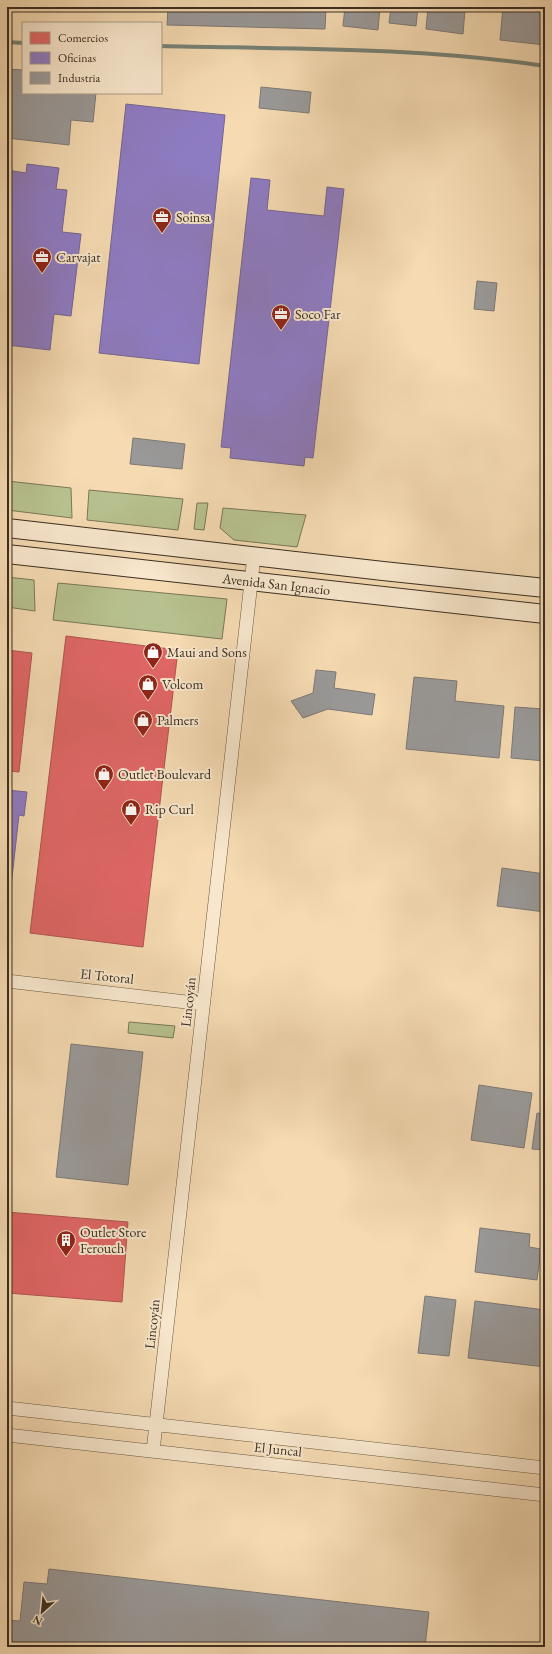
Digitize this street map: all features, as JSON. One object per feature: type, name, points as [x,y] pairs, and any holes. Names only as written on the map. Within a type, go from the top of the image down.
[{"type":"main road","name":"Avenida San Ignacio","points":[[7,528],[545,588]]},
{"type":"main road","points":[[153,570],[158,564],[160,556],[157,545]]},
{"type":"main road","name":"Avenida San Ignacio","points":[[7,554],[545,614]]},
{"type":"street","name":"Lincoyán","points":[[153,1451],[254,556]]},
{"type":"street","name":"El Totoral","points":[[7,981],[203,1004]]},
{"type":"street","name":"El Juncal","points":[[7,1408],[545,1468]]},
{"type":"street","name":"El Juncal","points":[[7,1435],[545,1495]]},
{"type":"green space","points":[[7,481],[71,488],[72,518],[7,510]]},
{"type":"green space","points":[[89,490],[183,499],[178,530],[87,520]]},
{"type":"green space","points":[[197,503],[208,503],[204,530],[194,529]]},
{"type":"green space","points":[[223,508],[306,515],[297,547],[234,540],[220,528]]},
{"type":"green space","points":[[7,577],[34,580],[35,611],[7,607]]},
{"type":"green space","points":[[58,583],[227,599],[222,639],[53,620]]},
{"type":"green space","points":[[129,1022],[175,1026],[173,1038],[128,1033]]},
{"type":"building: Comercios","name":"Outlet Boulevard","points":[[66,636],[178,650],[143,947],[30,933]]},
{"type":"building: Comercios","points":[[7,650],[32,653],[19,772],[7,771]]},
{"type":"building: Comercios","name":"Outlet Store Ferouch","points":[[7,1212],[128,1222],[122,1302],[7,1293]]},
{"type":"building: Oficinas","name":"Soinsa","points":[[126,104],[225,115],[199,364],[99,353]]},
{"type":"building: Oficinas","name":"Carvajat","points":[[27,164],[59,168],[56,189],[67,190],[62,232],[81,234],[71,316],[54,314],[50,350],[7,345],[7,170],[26,173]]},
{"type":"building: Oficinas","name":"Soco Far","points":[[251,178],[270,180],[267,210],[324,216],[327,187],[344,189],[313,458],[305,457],[304,466],[230,458],[231,448],[221,447]]},
{"type":"building: Oficinas","points":[[7,790],[27,792],[24,816],[19,815],[7,922]]},
{"type":"building: Industria","points":[[168,7],[326,7],[325,29],[167,25]]},
{"type":"building: Industria","points":[[345,7],[380,7],[378,30],[343,26]]},
{"type":"building: Industria","points":[[391,7],[418,7],[416,26],[389,23]]},
{"type":"building: Industria","points":[[428,7],[465,10],[463,34],[426,29]]},
{"type":"building: Industria","points":[[503,7],[545,12],[545,45],[500,40]]},
{"type":"building: Industria","points":[[7,69],[22,70],[22,94],[96,94],[93,122],[71,120],[69,145],[7,138]]},
{"type":"building: Industria","points":[[261,87],[311,92],[309,113],[259,108]]},
{"type":"building: Industria","points":[[477,281],[497,283],[494,311],[474,309]]},
{"type":"building: Industria","points":[[133,438],[185,444],[182,469],[130,464]]},
{"type":"building: Industria","points":[[316,670],[336,672],[334,688],[375,694],[372,715],[328,709],[303,718],[291,701],[313,693]]},
{"type":"building: Industria","points":[[414,677],[457,681],[455,701],[504,706],[499,758],[406,749]]},
{"type":"building: Industria","points":[[515,707],[545,709],[545,761],[511,758]]},
{"type":"building: Industria","points":[[502,868],[545,874],[545,912],[497,906]]},
{"type":"building: Industria","points":[[71,1044],[143,1052],[128,1185],[56,1177]]},
{"type":"building: Industria","points":[[479,1085],[532,1093],[524,1148],[471,1140]]},
{"type":"building: Industria","points":[[537,1113],[545,1114],[545,1150],[532,1149]]},
{"type":"building: Industria","points":[[480,1228],[530,1234],[529,1247],[541,1249],[537,1280],[475,1272]]},
{"type":"building: Industria","points":[[425,1296],[456,1300],[449,1356],[418,1353]]},
{"type":"building: Industria","points":[[475,1301],[545,1310],[545,1367],[468,1358]]},
{"type":"building: Industria","points":[[49,1569],[429,1612],[425,1647],[7,1647],[7,1620],[20,1621],[24,1582],[47,1584]]},
{"type":"waterway","points":[[7,42],[22,43]]},
{"type":"waterway","points":[[162,46],[401,52],[449,55],[545,66]]},
{"type":"place","name":"Soinsa","points":[[162,234]]},
{"type":"place","name":"Carvajat","points":[[42,274]]},
{"type":"place","name":"Soco Far","points":[[281,331]]},
{"type":"place","name":"Maui and Sons","points":[[153,669]]},
{"type":"place","name":"Volcom","points":[[148,701]]},
{"type":"place","name":"Palmers","points":[[143,737]]},
{"type":"place","name":"Outlet Boulevard","points":[[104,791]]},
{"type":"place","name":"Rip Curl","points":[[131,826]]},
{"type":"place","name":"Outlet Store Ferouch","points":[[66,1257]]}]
